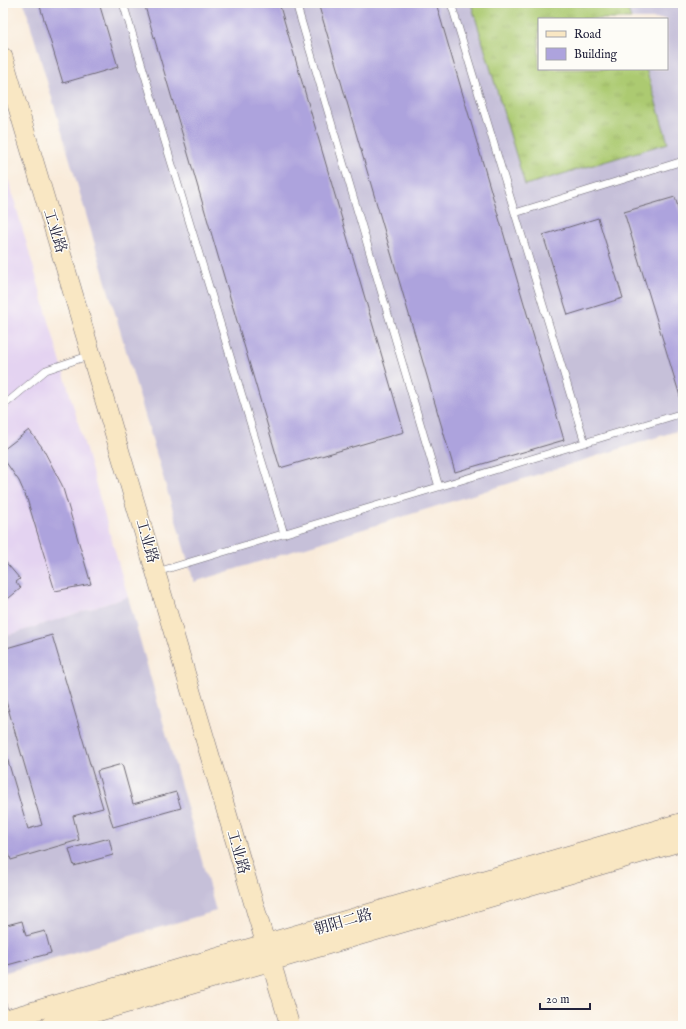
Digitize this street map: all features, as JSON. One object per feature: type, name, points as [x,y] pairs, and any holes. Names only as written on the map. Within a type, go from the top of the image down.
[{"type":"street","name":"工业路","points":[[3,57],[9,99],[92,354],[290,1026]]},
{"type":"street","name":"朝阳二路","points":[[49,1026],[268,953],[683,822]]},
{"type":"street","name":"朝阳二路","points":[[4,1015],[268,953],[683,841]]},
{"type":"lane","points":[[123,3],[284,534]]},
{"type":"lane","points":[[296,3],[439,487]]},
{"type":"lane","points":[[451,3],[585,443]]},
{"type":"lane","points":[[515,213],[683,161]]},
{"type":"lane","points":[[3,406],[46,370],[92,354]]},
{"type":"lane","points":[[156,573],[683,413]]},
{"type":"shaded area","points":[[24,3],[683,3],[683,429],[194,582]]},
{"type":"shaded area","points":[[3,161],[128,597],[3,637]]},
{"type":"shaded area","points":[[128,597],[216,911],[3,973],[3,637]]},
{"type":"green space","points":[[471,3],[626,3],[631,18],[538,18],[538,70],[646,70],[668,143],[525,185]]},
{"type":"building","points":[[39,3],[99,3],[118,67],[63,83]]},
{"type":"building","points":[[144,3],[279,3],[404,432],[280,468]]},
{"type":"building","points":[[318,3],[436,3],[564,440],[455,472]]},
{"type":"building","points":[[675,197],[683,224],[683,406],[624,212]]},
{"type":"building","points":[[598,218],[623,298],[568,315],[543,235]]},
{"type":"building","points":[[29,430],[42,447],[62,485],[91,584],[55,591],[27,499],[19,481],[3,458],[3,450]]},
{"type":"building","points":[[3,559],[20,579],[16,582],[21,588],[3,603]]},
{"type":"building","points":[[52,635],[103,808],[73,816],[79,840],[11,860],[3,837],[3,744],[28,829],[42,825],[3,691],[3,649]]},
{"type":"building","points":[[122,764],[133,804],[176,792],[181,808],[113,827],[97,771]]},
{"type":"building","points":[[109,838],[113,855],[74,866],[69,849]]},
{"type":"building","points":[[22,921],[26,936],[45,931],[51,953],[4,966],[3,926]]}]
